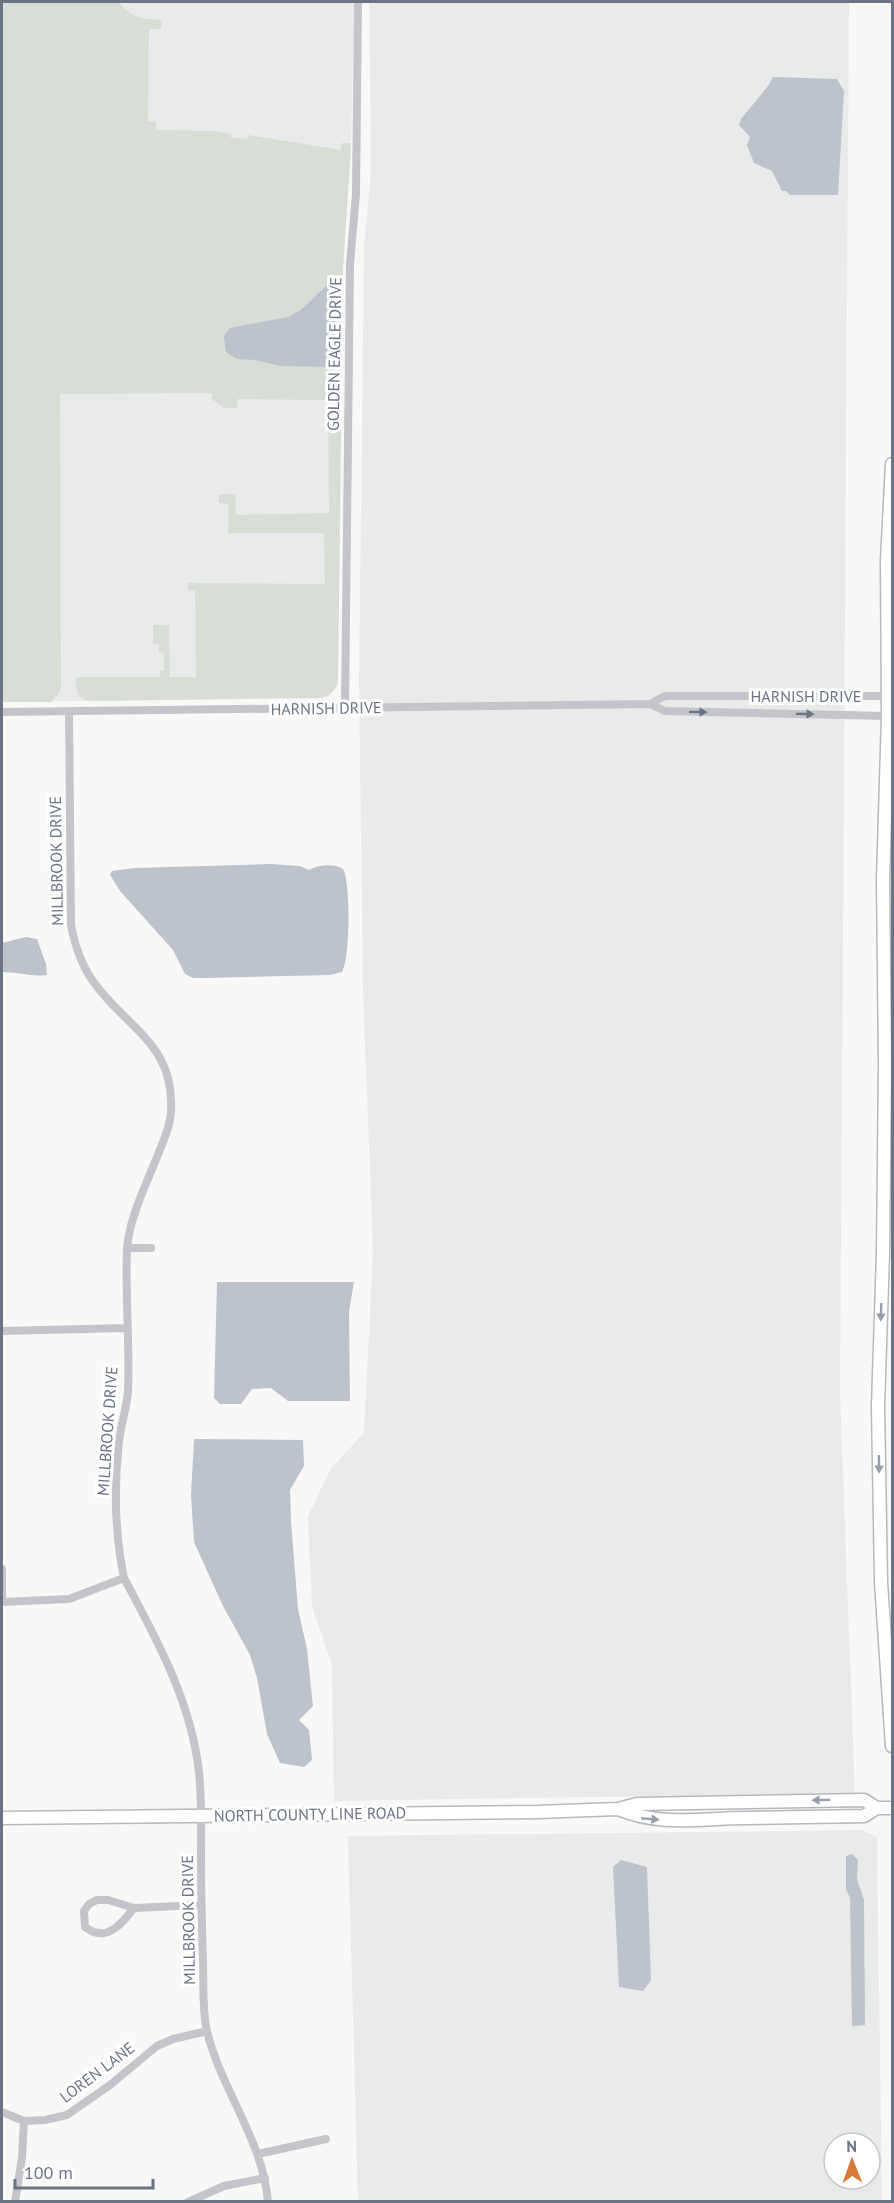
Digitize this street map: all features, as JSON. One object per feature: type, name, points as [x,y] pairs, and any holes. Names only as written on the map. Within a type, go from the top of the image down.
[{"type":"main road","points":[[892,464],[887,560],[890,716],[884,880],[883,1253],[878,1406],[882,1582],[892,1746]]},
{"type":"main road","name":"NORTH COUNTY LINE ROAD","points":[[2,1818],[618,1809],[637,1803],[864,1800],[877,1808],[892,1808]]},
{"type":"main road","name":"NORTH COUNTY LINE ROAD","points":[[618,1809],[639,1818],[684,1821],[864,1816],[877,1808]]},
{"type":"street","name":"GOLDEN EAGLE DRIVE","points":[[345,708],[350,264],[356,182],[358,2]]},
{"type":"street","name":"HARNISH DRIVE","points":[[650,704],[665,696],[890,696]]},
{"type":"street","name":"HARNISH DRIVE","points":[[2,712],[650,704],[666,711],[890,716]]},
{"type":"street","name":"MILLBROOK DRIVE","points":[[69,711],[71,925],[74,942],[93,982],[146,1039],[163,1061],[170,1082],[170,1124],[131,1224],[127,1248],[128,1394],[119,1439],[118,1535],[124,1578],[173,1675],[194,1740],[199,1773],[201,1815],[201,1905],[207,2031],[219,2068],[258,2154],[265,2178],[268,2202]]},
{"type":"street","points":[[127,1248],[151,1248]]},
{"type":"street","points":[[2,1331],[127,1328]]},
{"type":"street","points":[[2,1569],[2,1602],[69,1599],[124,1578]]},
{"type":"street","points":[[134,1908],[110,1932],[93,1933],[85,1927],[84,1911],[89,1904],[97,1900],[118,1902],[134,1908],[201,1905]]},
{"type":"street","name":"LOREN LANE","points":[[2,2112],[24,2121],[45,2120],[67,2115],[110,2085],[156,2046],[172,2039],[207,2031]]},
{"type":"street","points":[[15,2202],[21,2166],[24,2121]]},
{"type":"street","points":[[258,2154],[326,2139]]},
{"type":"street","points":[[188,2202],[224,2186],[265,2178]]},
{"type":"shaded area","points":[[2,2],[354,2],[351,148],[343,268],[338,685],[329,696],[322,698],[2,702]]},
{"type":"shaded area","points":[[2,2],[119,2],[138,17],[162,20],[161,29],[149,29],[148,121],[156,122],[156,130],[213,131],[231,134],[230,137],[247,139],[248,135],[341,150],[342,143],[350,143],[343,268],[338,675],[335,690],[322,698],[88,701],[78,692],[76,677],[160,677],[160,671],[164,670],[164,653],[159,652],[159,644],[153,644],[153,625],[169,625],[170,677],[196,677],[195,590],[188,590],[188,583],[325,584],[324,533],[228,533],[229,504],[219,503],[219,494],[235,494],[236,515],[329,513],[328,400],[238,399],[237,408],[224,408],[212,399],[212,393],[60,394],[61,687],[51,702],[2,702]]},
{"type":"shaded area","points":[[369,2],[849,2],[840,1393],[855,1793],[334,1801],[332,1665],[312,1607],[308,1516],[331,1468],[364,1433],[373,1250],[363,993],[359,683],[364,247],[371,171]]},
{"type":"shaded area","points":[[773,77],[837,79],[844,91],[838,195],[790,195],[782,191],[772,171],[754,163],[747,145],[750,137],[739,125],[741,119]]},
{"type":"shaded area","points":[[326,286],[331,286],[333,291],[335,342],[329,367],[280,366],[256,360],[237,359],[226,352],[224,336],[230,328],[288,317],[301,310]]},
{"type":"shaded area","points":[[271,864],[300,866],[309,870],[326,865],[343,869],[346,877],[348,921],[347,952],[342,972],[330,975],[193,978],[185,974],[173,950],[120,891],[110,875],[112,871],[135,868]]},
{"type":"shaded area","points":[[26,937],[37,939],[46,964],[47,975],[2,972],[2,943]]},
{"type":"shaded area","points":[[217,1282],[354,1282],[349,1312],[350,1401],[288,1401],[271,1388],[252,1389],[241,1404],[220,1404],[214,1398]]},
{"type":"shaded area","points":[[194,1439],[303,1440],[304,1466],[290,1490],[298,1609],[307,1649],[313,1706],[299,1720],[309,1730],[312,1760],[304,1767],[280,1763],[267,1734],[257,1678],[250,1655],[223,1606],[194,1542],[191,1495]]},
{"type":"shaded area","points":[[862,1830],[877,1837],[881,2131],[822,2131],[822,2191],[882,2191],[882,2201],[358,2201],[348,1836]]},
{"type":"shaded area","points":[[852,1854],[858,1860],[857,1879],[864,1900],[865,2025],[852,2026],[850,1898],[846,1889],[846,1856]]},
{"type":"shaded area","points":[[621,1860],[647,1867],[651,1980],[643,1991],[619,1987],[613,1867]]}]
